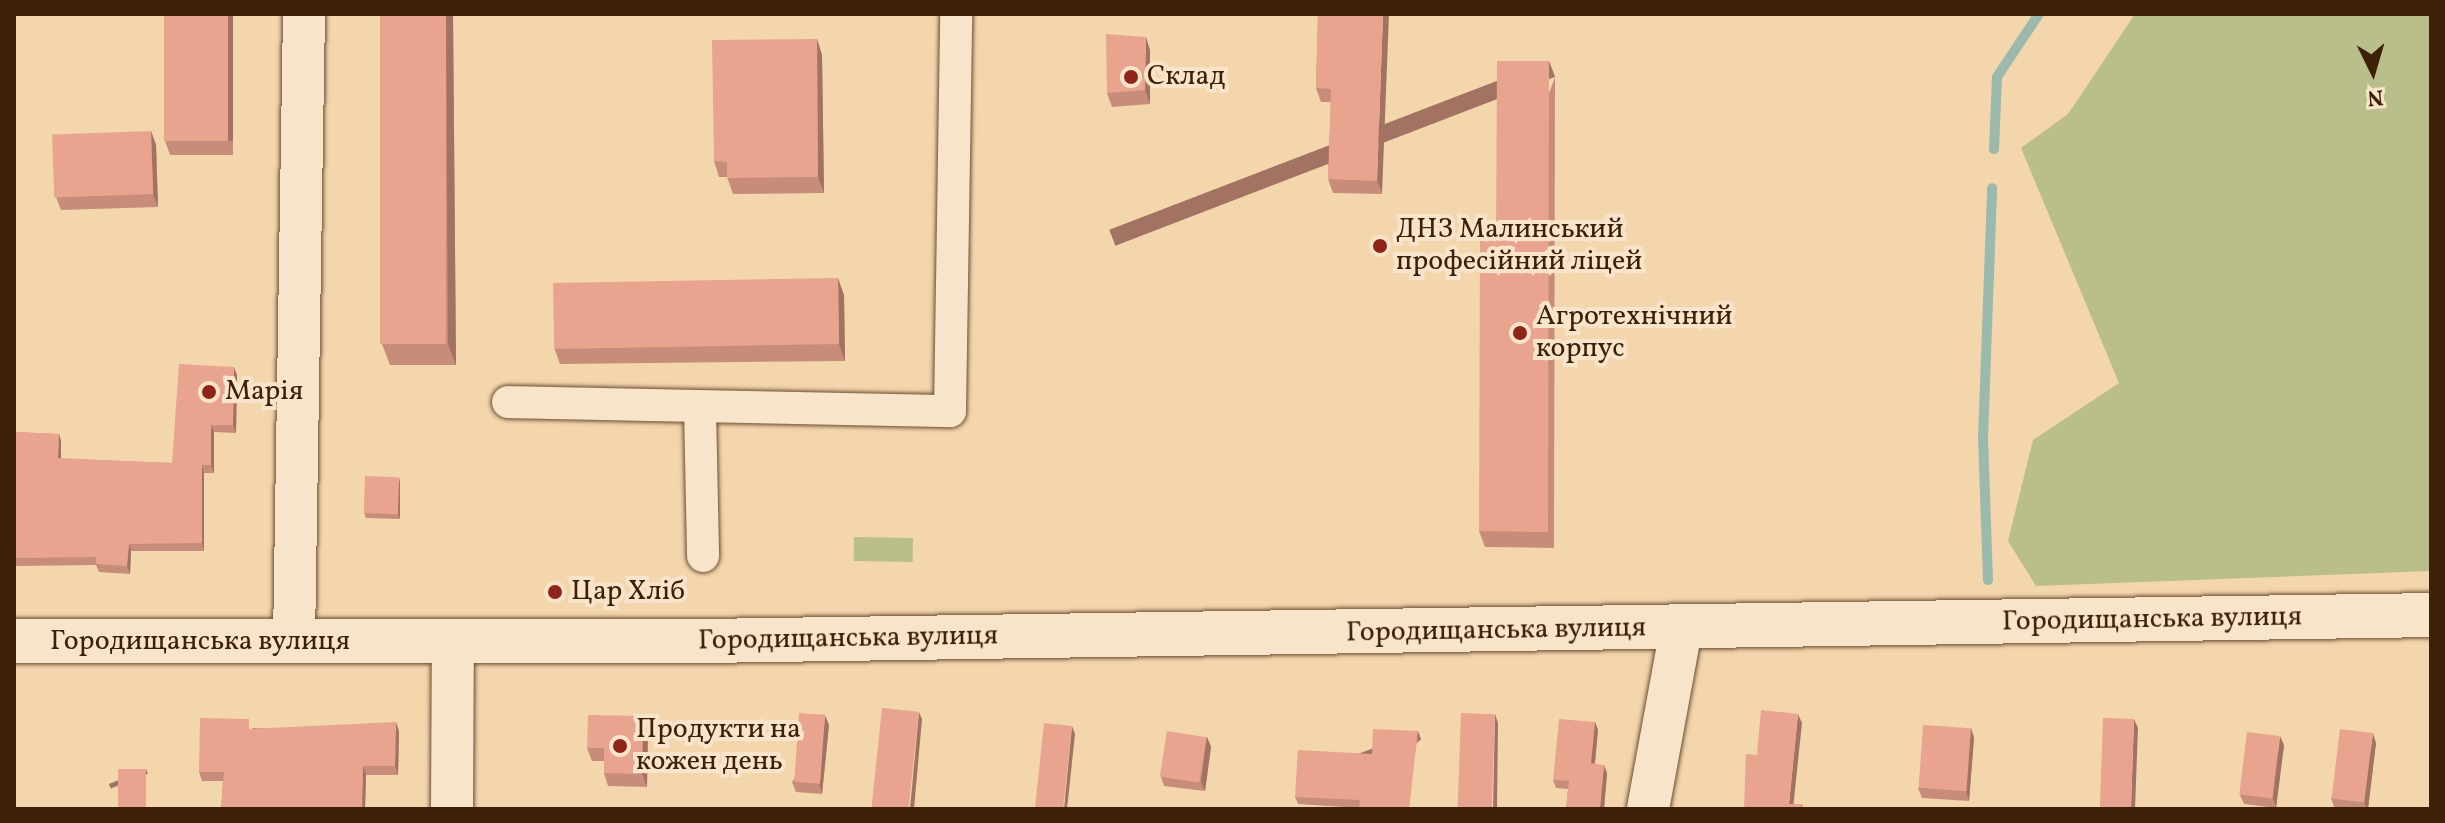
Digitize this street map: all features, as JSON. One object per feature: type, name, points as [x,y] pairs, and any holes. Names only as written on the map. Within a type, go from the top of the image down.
[{"type":"street","points":[[294,642],[304,14]]},
{"type":"street","points":[[508,402],[700,409],[950,411],[956,14]]},
{"type":"street","points":[[700,409],[703,556]]},
{"type":"street","name":"Городищанська вулиця","points":[[14,641],[453,642],[1681,629],[2431,615]]},
{"type":"street","name":"Городищанська вулиця","points":[[1648,809],[1681,629]]},
{"type":"street","points":[[452,809],[453,642]]},
{"type":"green space","points":[[2135,14],[2431,14],[2431,571],[2036,586],[2008,541],[2033,440],[2119,383],[2021,148],[2068,114]]},
{"type":"green space","points":[[854,537],[913,538],[913,562],[854,561]]},
{"type":"building","points":[[164,14],[228,14],[228,141],[164,141]]},
{"type":"building","points":[[380,14],[446,14],[446,344],[380,344]]},
{"type":"building","points":[[1318,14],[1383,14],[1377,181],[1328,179],[1331,89],[1316,88]]},
{"type":"building","name":"Склад","points":[[1106,34],[1146,37],[1145,90],[1107,93]]},
{"type":"building","points":[[817,39],[818,177],[727,178],[727,162],[714,161],[712,40]]},
{"type":"building","points":[[1497,61],[1549,61],[1548,532],[1479,531],[1480,238],[1496,238]]},
{"type":"building","points":[[151,131],[153,194],[54,197],[52,134]]},
{"type":"building","points":[[838,278],[839,344],[554,349],[553,283]]},
{"type":"building","points":[[179,364],[234,367],[233,425],[211,425],[211,465],[202,465],[202,543],[129,544],[127,566],[96,564],[96,557],[14,558],[14,432],[59,434],[58,458],[172,463]]},
{"type":"building","points":[[365,476],[399,477],[398,514],[364,513]]},
{"type":"building","points":[[882,708],[919,712],[909,809],[871,808]]},
{"type":"building","points":[[1761,710],[1798,714],[1789,804],[1803,804],[1803,809],[1744,809],[1746,754],[1757,755]]},
{"type":"building","points":[[799,713],[825,715],[820,784],[794,782]]},
{"type":"building","points":[[1461,713],[1495,714],[1492,809],[1458,809]]},
{"type":"building","name":"Продукти на кожен день","points":[[588,715],[643,716],[642,774],[604,773],[604,748],[587,748]]},
{"type":"building","points":[[200,718],[249,719],[249,729],[396,722],[395,766],[363,766],[362,809],[221,809],[224,772],[199,772]]},
{"type":"building","points":[[2103,718],[2134,719],[2131,809],[2100,809]]},
{"type":"building","points":[[1559,719],[1595,722],[1591,763],[1604,765],[1600,809],[1566,809],[1569,781],[1553,780]]},
{"type":"building","points":[[1044,723],[1072,726],[1063,809],[1035,809]]},
{"type":"building","points":[[1923,725],[1971,728],[1966,791],[1919,788]]},
{"type":"building","points":[[1373,729],[1418,731],[1409,809],[1359,809],[1360,800],[1295,797],[1298,750],[1372,754]]},
{"type":"building","points":[[2340,729],[2373,733],[2364,802],[2331,798]]},
{"type":"building","points":[[1167,731],[1207,737],[1199,783],[1160,776]]},
{"type":"building","points":[[2247,732],[2280,736],[2272,799],[2239,795]]},
{"type":"building","points":[[118,769],[146,769],[146,809],[118,809]]},
{"type":"waterway","points":[[1994,149],[1997,77],[2039,14]]},
{"type":"waterway","points":[[1988,580],[1983,438],[1992,188]]},
{"type":"place","name":"Склад","points":[[1131,77]]},
{"type":"place","name":"ДНЗ Малинський професійний ліцей","points":[[1380,246]]},
{"type":"place","name":"Агротехнічний корпус","points":[[1520,333]]},
{"type":"place","name":"Марія","points":[[209,392]]},
{"type":"place","name":"Цар Хліб","points":[[555,592]]},
{"type":"place","name":"Продукти на кожен день","points":[[620,746]]}]
